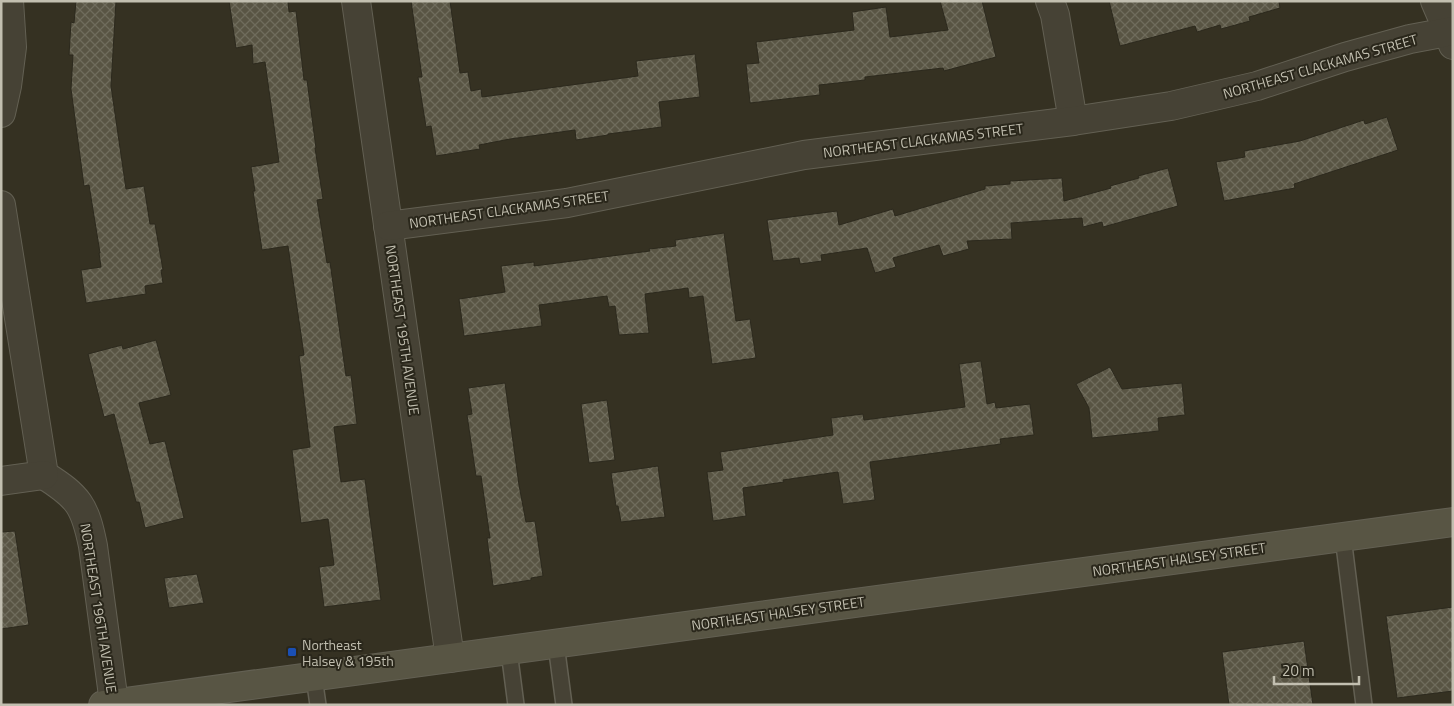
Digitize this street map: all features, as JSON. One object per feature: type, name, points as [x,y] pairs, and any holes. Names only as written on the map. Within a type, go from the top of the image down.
[{"type":"street","points":[[1,113],[12,47],[8,1]]},
{"type":"street","name":"NORTHEAST 195TH AVENUE","points":[[356,1],[450,658]]},
{"type":"street","points":[[1050,1],[1055,15],[1073,121]]},
{"type":"street","points":[[1435,1],[1451,36]]},
{"type":"street","name":"NORTHEAST CLACKAMAS STREET","points":[[388,226],[567,203],[804,155],[1073,121],[1171,106],[1256,86],[1410,39],[1451,36]]},
{"type":"street","points":[[1,204],[44,475],[1,481]]},
{"type":"street","name":"NORTHEAST 196TH AVENUE","points":[[44,475],[63,487],[78,502],[88,521],[108,704]]},
{"type":"street","name":"NORTHEAST HALSEY STREET","points":[[108,704],[1453,522]]},
{"type":"lane","points":[[1343,537],[1364,705]]},
{"type":"lane","points":[[556,644],[564,705]]},
{"type":"lane","points":[[509,650],[516,705]]},
{"type":"lane","points":[[314,677],[318,705]]},
{"type":"building","points":[[76,1],[116,1],[111,86],[126,189],[144,186],[150,224],[155,224],[163,270],[161,270],[163,283],[145,286],[146,294],[86,303],[81,270],[101,267],[89,185],[84,186],[71,89],[73,55],[69,55],[71,22],[74,23]]},
{"type":"building","points":[[229,1],[288,1],[289,12],[296,11],[304,80],[307,80],[323,199],[317,200],[327,263],[330,262],[346,376],[351,375],[357,424],[334,427],[341,482],[365,479],[381,600],[324,607],[319,567],[334,565],[328,519],[301,523],[292,450],[310,447],[299,356],[304,355],[288,246],[262,250],[251,167],[279,162],[265,62],[253,64],[252,45],[236,48]]},
{"type":"building","points":[[411,1],[450,1],[460,73],[468,72],[471,91],[481,89],[482,97],[638,76],[636,61],[695,54],[700,97],[659,102],[662,127],[576,140],[575,130],[510,139],[479,145],[480,149],[436,156],[431,126],[426,127],[418,77],[422,77]]},
{"type":"building","points":[[940,1],[982,1],[996,57],[944,71],[943,68],[865,77],[865,80],[819,85],[820,95],[750,103],[746,64],[759,63],[756,42],[854,30],[852,12],[886,7],[890,37],[948,30]]},
{"type":"building","points":[[1109,1],[1279,1],[1280,8],[1249,17],[1250,21],[1221,29],[1220,25],[1197,32],[1195,26],[1120,46]]},
{"type":"building","points":[[1387,117],[1398,150],[1294,184],[1295,188],[1224,201],[1216,162],[1245,157],[1244,151],[1300,141],[1364,120],[1365,124]]},
{"type":"building","points":[[1168,168],[1178,206],[1103,227],[1102,222],[1083,227],[1082,218],[1011,223],[1012,239],[967,241],[969,249],[943,256],[939,245],[893,258],[896,267],[875,273],[867,248],[821,255],[822,261],[800,264],[799,258],[773,261],[767,220],[837,211],[839,225],[893,209],[895,216],[985,189],[985,186],[1010,184],[1010,181],[1062,178],[1064,201],[1111,188],[1110,186],[1139,178],[1138,176]]},
{"type":"building","points":[[724,233],[736,321],[750,319],[756,358],[712,364],[703,296],[689,298],[688,288],[645,294],[649,333],[619,335],[615,306],[609,307],[607,296],[539,305],[542,326],[464,336],[459,299],[505,292],[501,266],[534,262],[534,266],[650,251],[649,249],[676,246],[675,240]]},
{"type":"building","points":[[156,340],[171,395],[139,403],[150,444],[165,441],[184,518],[145,528],[139,502],[136,502],[114,414],[104,417],[88,354],[122,345],[123,349]]},
{"type":"building","points":[[981,361],[987,404],[995,402],[996,408],[1030,404],[1034,435],[1000,439],[1001,444],[870,462],[875,500],[843,504],[838,472],[743,488],[746,516],[713,521],[707,472],[723,470],[720,452],[833,435],[831,418],[863,414],[864,420],[965,407],[959,364]]},
{"type":"building","points":[[1110,367],[1122,389],[1182,383],[1185,415],[1158,418],[1159,431],[1092,438],[1089,408],[1076,384]]},
{"type":"building","points":[[505,383],[526,522],[535,521],[543,576],[531,578],[531,580],[493,586],[487,538],[490,538],[481,476],[476,476],[467,415],[472,414],[468,388]]},
{"type":"building","points":[[607,400],[615,460],[589,463],[581,404]]},
{"type":"building","points":[[658,466],[665,517],[621,522],[618,506],[616,506],[611,473]]},
{"type":"building","points":[[15,531],[29,625],[1,629],[1,532]]},
{"type":"building","points":[[197,574],[204,603],[169,608],[164,578]]},
{"type":"building","points":[[1453,607],[1453,691],[1397,698],[1386,616]]},
{"type":"building","points":[[1304,641],[1313,705],[1229,705],[1222,652]]},
{"type":"place","name":"Northeast Halsey & 195th","points":[[292,652]]}]
